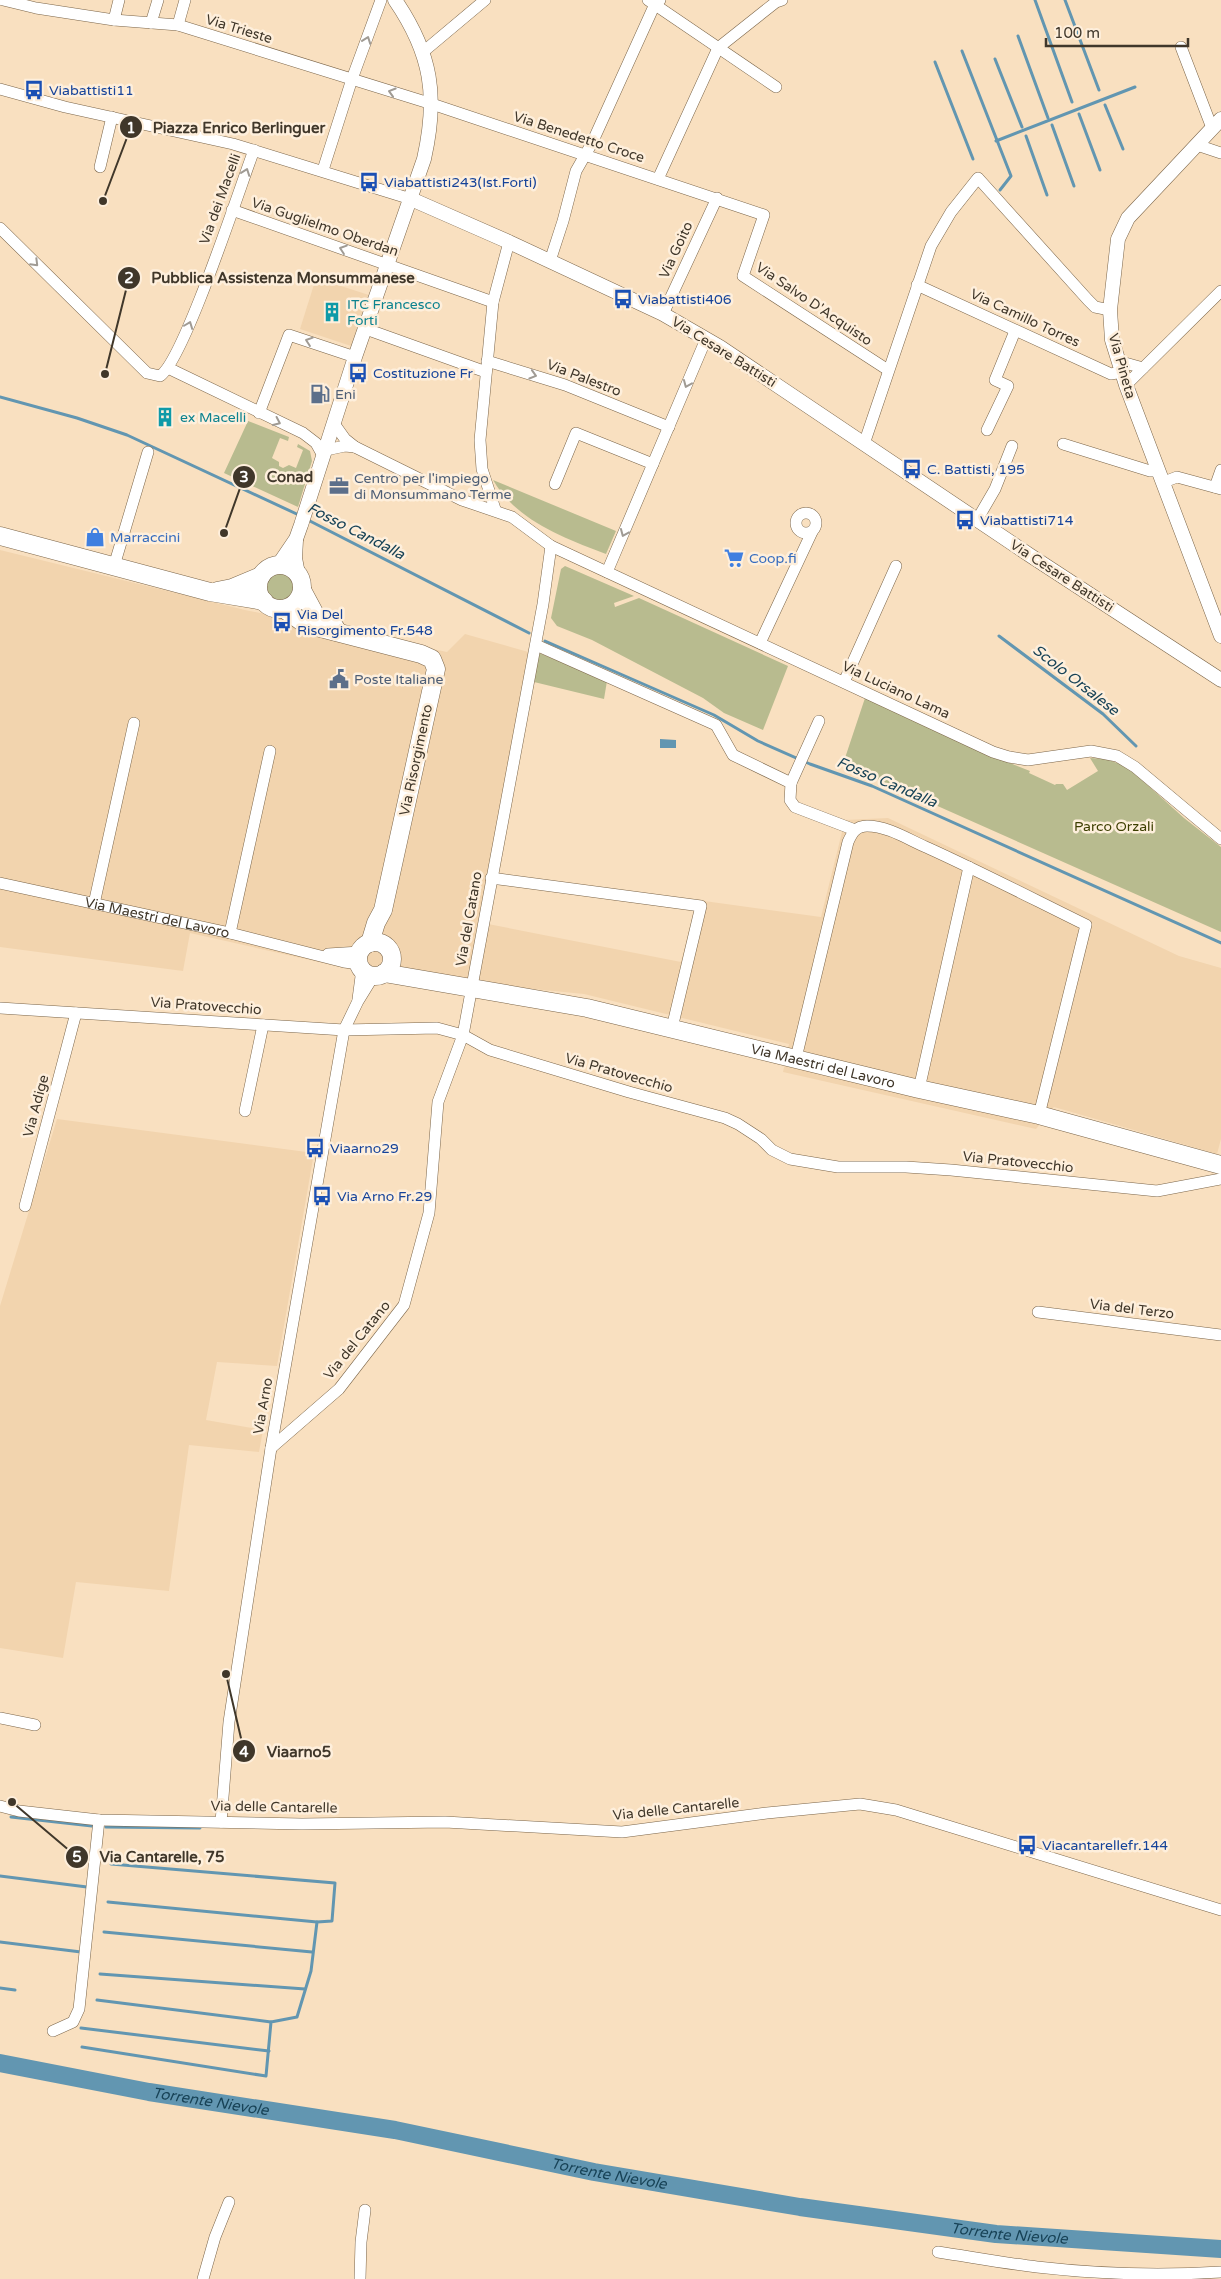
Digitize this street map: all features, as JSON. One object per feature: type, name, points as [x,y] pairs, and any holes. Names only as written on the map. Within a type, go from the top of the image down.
[{"type":"main road","name":"Via Risorgimento","points":[[0,536],[210,592],[264,601],[273,607],[284,608],[305,624],[356,636],[421,654],[432,659],[436,669],[373,960]]},
{"type":"main road","name":"Via Risorgimento","points":[[210,592],[232,588],[261,576],[268,568],[279,564]]},
{"type":"main road","points":[[279,564],[286,565],[300,582],[296,602],[284,608]]},
{"type":"main road","points":[[261,576],[259,592],[264,601]]},
{"type":"main road","name":"Via Risorgimento","points":[[300,582],[318,618],[356,636]]},
{"type":"main road","name":"Via Maestri del Lavoro","points":[[373,960],[423,978],[472,989],[587,1008],[919,1089],[1039,1115],[1221,1165]]},
{"type":"street","name":"Via Trieste","points":[[4,0],[36,8],[114,20],[178,25],[432,104]]},
{"type":"street","points":[[114,20],[120,0]]},
{"type":"street","points":[[151,22],[158,0]]},
{"type":"street","points":[[178,25],[185,0]]},
{"type":"street","points":[[323,170],[352,79],[381,0]]},
{"type":"street","points":[[324,451],[335,425],[355,357],[389,265],[424,160],[431,127],[432,104],[423,52],[406,17],[395,0]]},
{"type":"street","points":[[423,52],[485,0]]},
{"type":"street","points":[[658,179],[718,48],[778,1]]},
{"type":"street","points":[[550,261],[564,221],[576,171],[592,143],[654,2],[776,87]]},
{"type":"street","points":[[1181,47],[1216,124]]},
{"type":"street","name":"Via Cesare Battisti","points":[[0,89],[254,150],[411,199],[509,242],[663,314],[706,339],[1221,680]]},
{"type":"street","name":"Via Benedetto Croce","points":[[432,104],[717,198]]},
{"type":"street","points":[[100,167],[112,117]]},
{"type":"street","name":"Via Pineta","points":[[1216,124],[1128,218],[1118,239],[1110,310],[1112,340],[1122,373],[1221,636]]},
{"type":"street","points":[[1197,145],[1221,154]]},
{"type":"street","name":"Via dei Macelli","points":[[168,368],[188,329],[254,150]]},
{"type":"street","points":[[864,444],[931,246],[951,212],[978,178],[1095,307],[1110,310]]},
{"type":"street","name":"Via Goito","points":[[663,314],[717,198]]},
{"type":"street","name":"Via Salvo D'Acquisto","points":[[717,198],[764,215],[743,276],[888,370]]},
{"type":"street","name":"Via Guglielmo Oberdan","points":[[232,210],[493,302]]},
{"type":"street","points":[[0,228],[147,373],[160,376],[168,368],[310,437],[324,451]]},
{"type":"street","points":[[495,509],[482,469],[480,440],[493,302],[509,242]]},
{"type":"street","name":"Via Camillo Torres","points":[[917,285],[1111,374],[1143,368]]},
{"type":"street","points":[[1122,373],[1143,368],[1221,291]]},
{"type":"street","points":[[366,328],[486,366]]},
{"type":"street","points":[[987,430],[1008,386],[995,380],[1014,331]]},
{"type":"street","points":[[259,413],[289,335],[355,357]]},
{"type":"street","points":[[607,572],[706,339]]},
{"type":"street","name":"Via Palestro","points":[[486,366],[565,385],[669,427]]},
{"type":"street","points":[[279,564],[296,539],[302,524],[321,467],[338,396],[346,387]]},
{"type":"street","points":[[335,425],[355,447],[462,500],[495,509],[512,517],[551,546]]},
{"type":"street","points":[[555,484],[576,433],[653,464]]},
{"type":"street","points":[[1063,444],[1161,476],[1177,477],[1218,488],[1221,470]]},
{"type":"street","points":[[324,451],[345,446],[355,447]]},
{"type":"street","points":[[977,520],[995,489],[1012,446]]},
{"type":"street","points":[[114,566],[148,452]]},
{"type":"street","points":[[760,643],[812,532]]},
{"type":"street","points":[[296,539],[295,558],[300,582]]},
{"type":"street","name":"Via Luciano Lama","points":[[551,546],[993,752],[1009,757],[1035,760],[1091,752],[1117,756],[1135,767],[1221,839]]},
{"type":"street","name":"Via del Catano","points":[[271,1448],[339,1389],[404,1305],[429,1213],[438,1102],[463,1035],[536,645],[551,546]]},
{"type":"street","points":[[844,682],[896,566]]},
{"type":"street","points":[[536,645],[716,725],[733,755],[792,781]]},
{"type":"street","points":[[818,721],[792,781],[790,800],[795,807],[855,830]]},
{"type":"street","points":[[94,904],[134,723]]},
{"type":"street","points":[[230,933],[270,751]]},
{"type":"street","points":[[796,1058],[848,842],[855,830],[866,826],[884,829],[969,867],[1086,925],[1039,1115]]},
{"type":"street","points":[[919,1089],[969,867]]},
{"type":"street","points":[[491,878],[701,906],[672,1028]]},
{"type":"street","name":"Via Maestri del Lavoro","points":[[0,883],[230,933],[314,954],[373,960]]},
{"type":"street","name":"Via Arno","points":[[221,1822],[228,1722],[271,1448],[344,1030],[358,1001],[373,960]]},
{"type":"street","name":"Via Pratovecchio","points":[[0,1008],[344,1030],[437,1028],[463,1035],[490,1050],[629,1092],[725,1118],[738,1124],[761,1139],[772,1150],[790,1160],[838,1168],[896,1167],[951,1170],[1146,1190],[1167,1190],[1221,1178]]},
{"type":"street","name":"Via Adige","points":[[25,1206],[76,1013]]},
{"type":"street","points":[[245,1111],[264,1025]]},
{"type":"street","name":"Via del Terzo","points":[[1038,1312],[1221,1334]]},
{"type":"street","points":[[0,1718],[35,1725]]},
{"type":"street","name":"Via delle Cantarelle","points":[[0,1806],[19,1811],[99,1820],[302,1824],[445,1822],[622,1832],[767,1813],[860,1804],[896,1810],[1221,1910]]},
{"type":"street","points":[[53,2030],[73,2022],[79,2009],[99,1820]]},
{"type":"street","points":[[203,2279],[215,2237],[229,2202]]},
{"type":"street","points":[[360,2279],[361,2242],[365,2210]]},
{"type":"street","points":[[938,2252],[1036,2267],[1101,2272],[1146,2275],[1221,2272]]},
{"type":"shaded area","points":[[316,278],[369,295],[351,346],[300,329]]},
{"type":"shaded area","points":[[0,550],[245,610],[447,652],[465,634],[539,655],[488,924],[681,962],[697,900],[821,917],[845,820],[888,818],[1179,956],[1221,968],[1221,1139],[1217,1154],[1054,1107],[1036,1129],[783,1072],[789,1044],[584,994],[368,973],[190,933],[183,971],[0,947]]},
{"type":"shaded area","points":[[57,1119],[314,1153],[277,1366],[217,1362],[206,1420],[263,1430],[259,1452],[189,1445],[169,1591],[76,1582],[63,1658],[0,1648],[0,1306]]},
{"type":"green space","points":[[248,421],[289,437],[288,441],[280,438],[272,458],[279,462],[279,466],[283,468],[289,465],[296,468],[303,450],[297,447],[298,444],[310,451],[312,461],[298,507],[224,473]]},
{"type":"green space","points":[[493,480],[616,531],[606,554],[558,534],[528,517],[515,507]]},
{"type":"green space","points":[[565,566],[634,596],[614,603],[615,607],[639,598],[788,666],[763,730],[724,713],[703,698],[592,640],[557,626],[551,618],[561,569]]},
{"type":"green space","points":[[280,572],[290,577],[295,587],[290,597],[280,602],[270,597],[265,587],[270,577]]},
{"type":"green space","points":[[539,653],[607,681],[604,699],[534,682]]},
{"type":"green space","name":"Parco Orzali","points":[[865,698],[970,747],[1030,771],[1029,773],[1055,785],[1063,784],[1067,790],[1098,771],[1090,758],[1106,759],[1132,771],[1184,818],[1221,847],[1221,932],[843,764]]},
{"type":"water","points":[[660,739],[676,740],[676,748],[660,748]]},
{"type":"waterway","points":[[1035,0],[1072,102]]},
{"type":"waterway","points":[[1065,0],[1099,90]]},
{"type":"waterway","points":[[1018,36],[1048,118]]},
{"type":"waterway","points":[[962,51],[1011,176],[1000,190]]},
{"type":"waterway","points":[[995,59],[1022,127]]},
{"type":"waterway","points":[[935,62],[973,159]]},
{"type":"waterway","points":[[996,141],[1135,87]]},
{"type":"waterway","points":[[1105,105],[1123,149]]},
{"type":"waterway","points":[[1079,114],[1100,170]]},
{"type":"waterway","points":[[1052,125],[1074,186]]},
{"type":"waterway","points":[[1026,136],[1047,195]]},
{"type":"waterway","name":"Fosso Candalla","points":[[0,397],[77,418],[127,435],[301,516]]},
{"type":"waterway","name":"Fosso Candalla","points":[[306,519],[529,633]]},
{"type":"waterway","name":"Scolo Orsalese","points":[[999,636],[1103,714],[1136,746]]},
{"type":"waterway","name":"Fosso Candalla","points":[[545,641],[714,715],[758,741],[810,764],[872,786],[1221,943]]},
{"type":"waterway","points":[[11,1817],[92,1826]]},
{"type":"waterway","points":[[106,1827],[200,1828]]},
{"type":"waterway","points":[[82,2047],[266,2076],[271,2022],[297,2017],[311,1971],[317,1922],[332,1921],[335,1883],[111,1864]]},
{"type":"waterway","points":[[0,1876],[87,1887]]},
{"type":"waterway","points":[[108,1902],[317,1922]]},
{"type":"waterway","points":[[104,1932],[312,1952]]},
{"type":"waterway","points":[[0,1942],[81,1952]]},
{"type":"waterway","points":[[100,1974],[305,1989]]},
{"type":"waterway","points":[[0,1988],[15,1990]]},
{"type":"waterway","points":[[97,2000],[271,2022]]},
{"type":"waterway","points":[[81,2028],[269,2051]]},
{"type":"waterway","name":"Torrente Nievole","points":[[0,2063],[149,2092],[395,2130],[594,2172],[800,2207],[996,2234],[1221,2249]]},
{"type":"place","name":"Viabattisti11","points":[[34,90]]},
{"type":"place","name":"Viabattisti243(Ist.Forti)","points":[[369,182]]},
{"type":"place","name":"Piazza Enrico Berlinguer","points":[[103,201]]},
{"type":"place","name":"Viabattisti406","points":[[623,299]]},
{"type":"place","name":"ITC Francesco Forti","points":[[332,312]]},
{"type":"place","name":"Costituzione Fr","points":[[358,373]]},
{"type":"place","name":"Pubblica Assistenza Monsummanese","points":[[105,374]]},
{"type":"place","name":"Eni","points":[[320,394]]},
{"type":"place","name":"ex Macelli","points":[[165,417]]},
{"type":"place","name":"C. Battisti, 195","points":[[912,469]]},
{"type":"place","name":"Centro per l'impiego di Monsummano Terme","points":[[339,486]]},
{"type":"place","name":"Viabattisti714","points":[[965,520]]},
{"type":"place","name":"Conad","points":[[224,533]]},
{"type":"place","name":"Marraccini","points":[[95,537]]},
{"type":"place","name":"Coop.fi","points":[[734,558]]},
{"type":"place","name":"Via Del Risorgimento Fr.548","points":[[282,622]]},
{"type":"place","name":"Poste Italiane","points":[[339,679]]},
{"type":"place","name":"Viaarno29","points":[[315,1148]]},
{"type":"place","name":"Via Arno Fr.29","points":[[322,1196]]},
{"type":"place","name":"Viaarno5","points":[[226,1674]]},
{"type":"place","name":"Via Cantarelle, 75","points":[[12,1802]]},
{"type":"place","name":"Viacantarellefr.144","points":[[1027,1845]]}]
